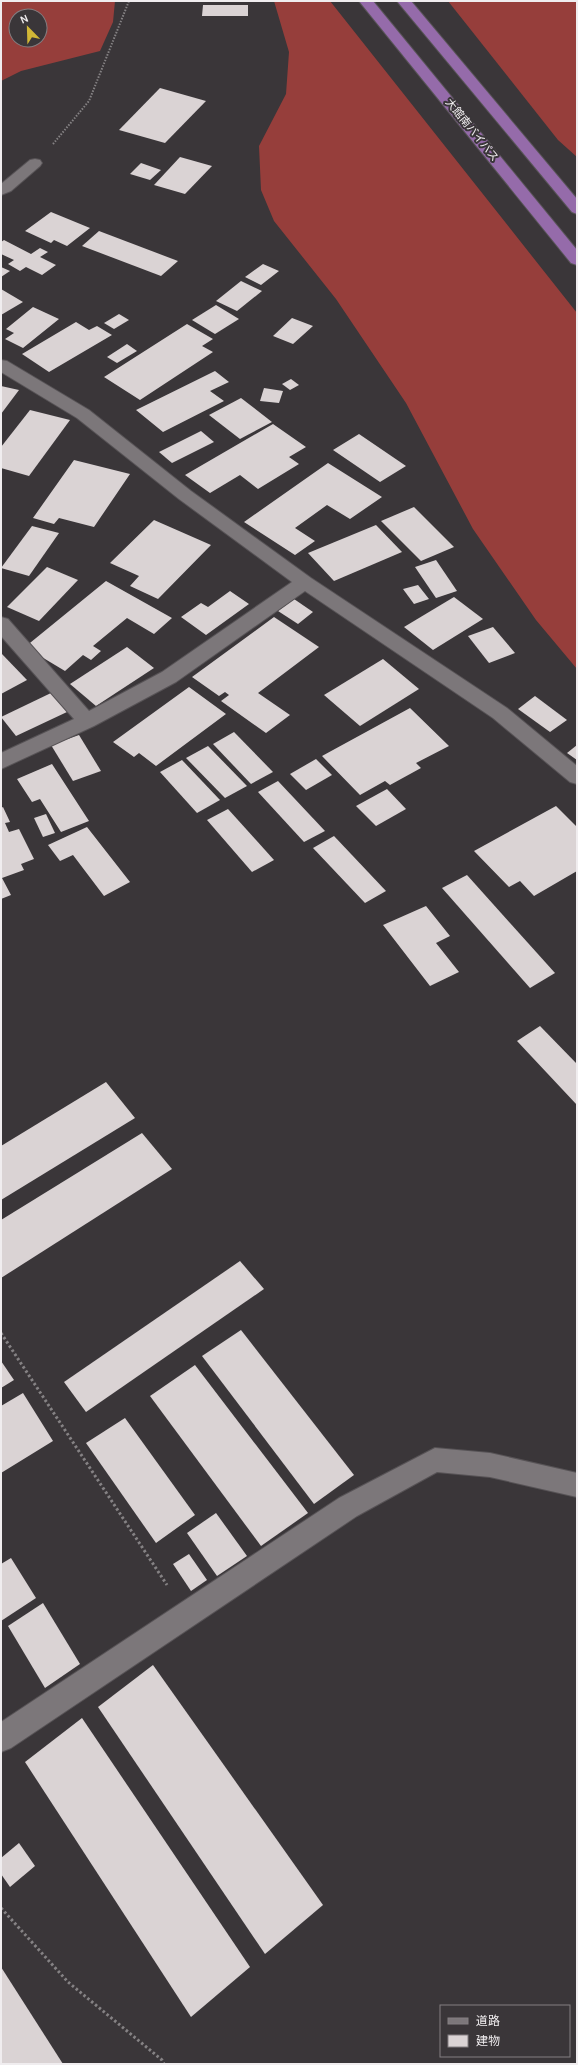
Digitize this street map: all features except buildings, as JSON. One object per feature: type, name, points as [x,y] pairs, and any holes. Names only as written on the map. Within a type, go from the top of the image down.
[{"type":"highway","name":"大館南バイパス","points":[[366,1],[577,260]]},
{"type":"highway","points":[[404,1],[577,209]]},
{"type":"street","points":[[1,190],[35,163]]},
{"type":"street","points":[[1,365],[83,414],[185,495],[305,582],[500,713],[577,777]]},
{"type":"street","points":[[1,762],[87,720],[169,677],[305,582]]},
{"type":"street","points":[[1,624],[87,720]]},
{"type":"street","points":[[1,1738],[348,1507],[435,1460],[490,1465],[577,1485]]},
{"type":"path","points":[[35,163],[67,129],[89,101],[129,1]]},
{"type":"path","points":[[1,1333],[186,1614]]},
{"type":"path","points":[[1,1908],[68,1982],[162,2060],[164,2064]]},
{"type":"shaded area","points":[[1,1],[115,1],[113,22],[100,51],[21,71],[1,81]]},
{"type":"shaded area","points":[[274,1],[330,1],[577,313],[577,669],[536,620],[473,529],[406,403],[336,299],[274,221],[261,190],[259,146],[286,94],[289,52]]},
{"type":"shaded area","points":[[448,1],[577,1],[577,157],[558,140]]}]
